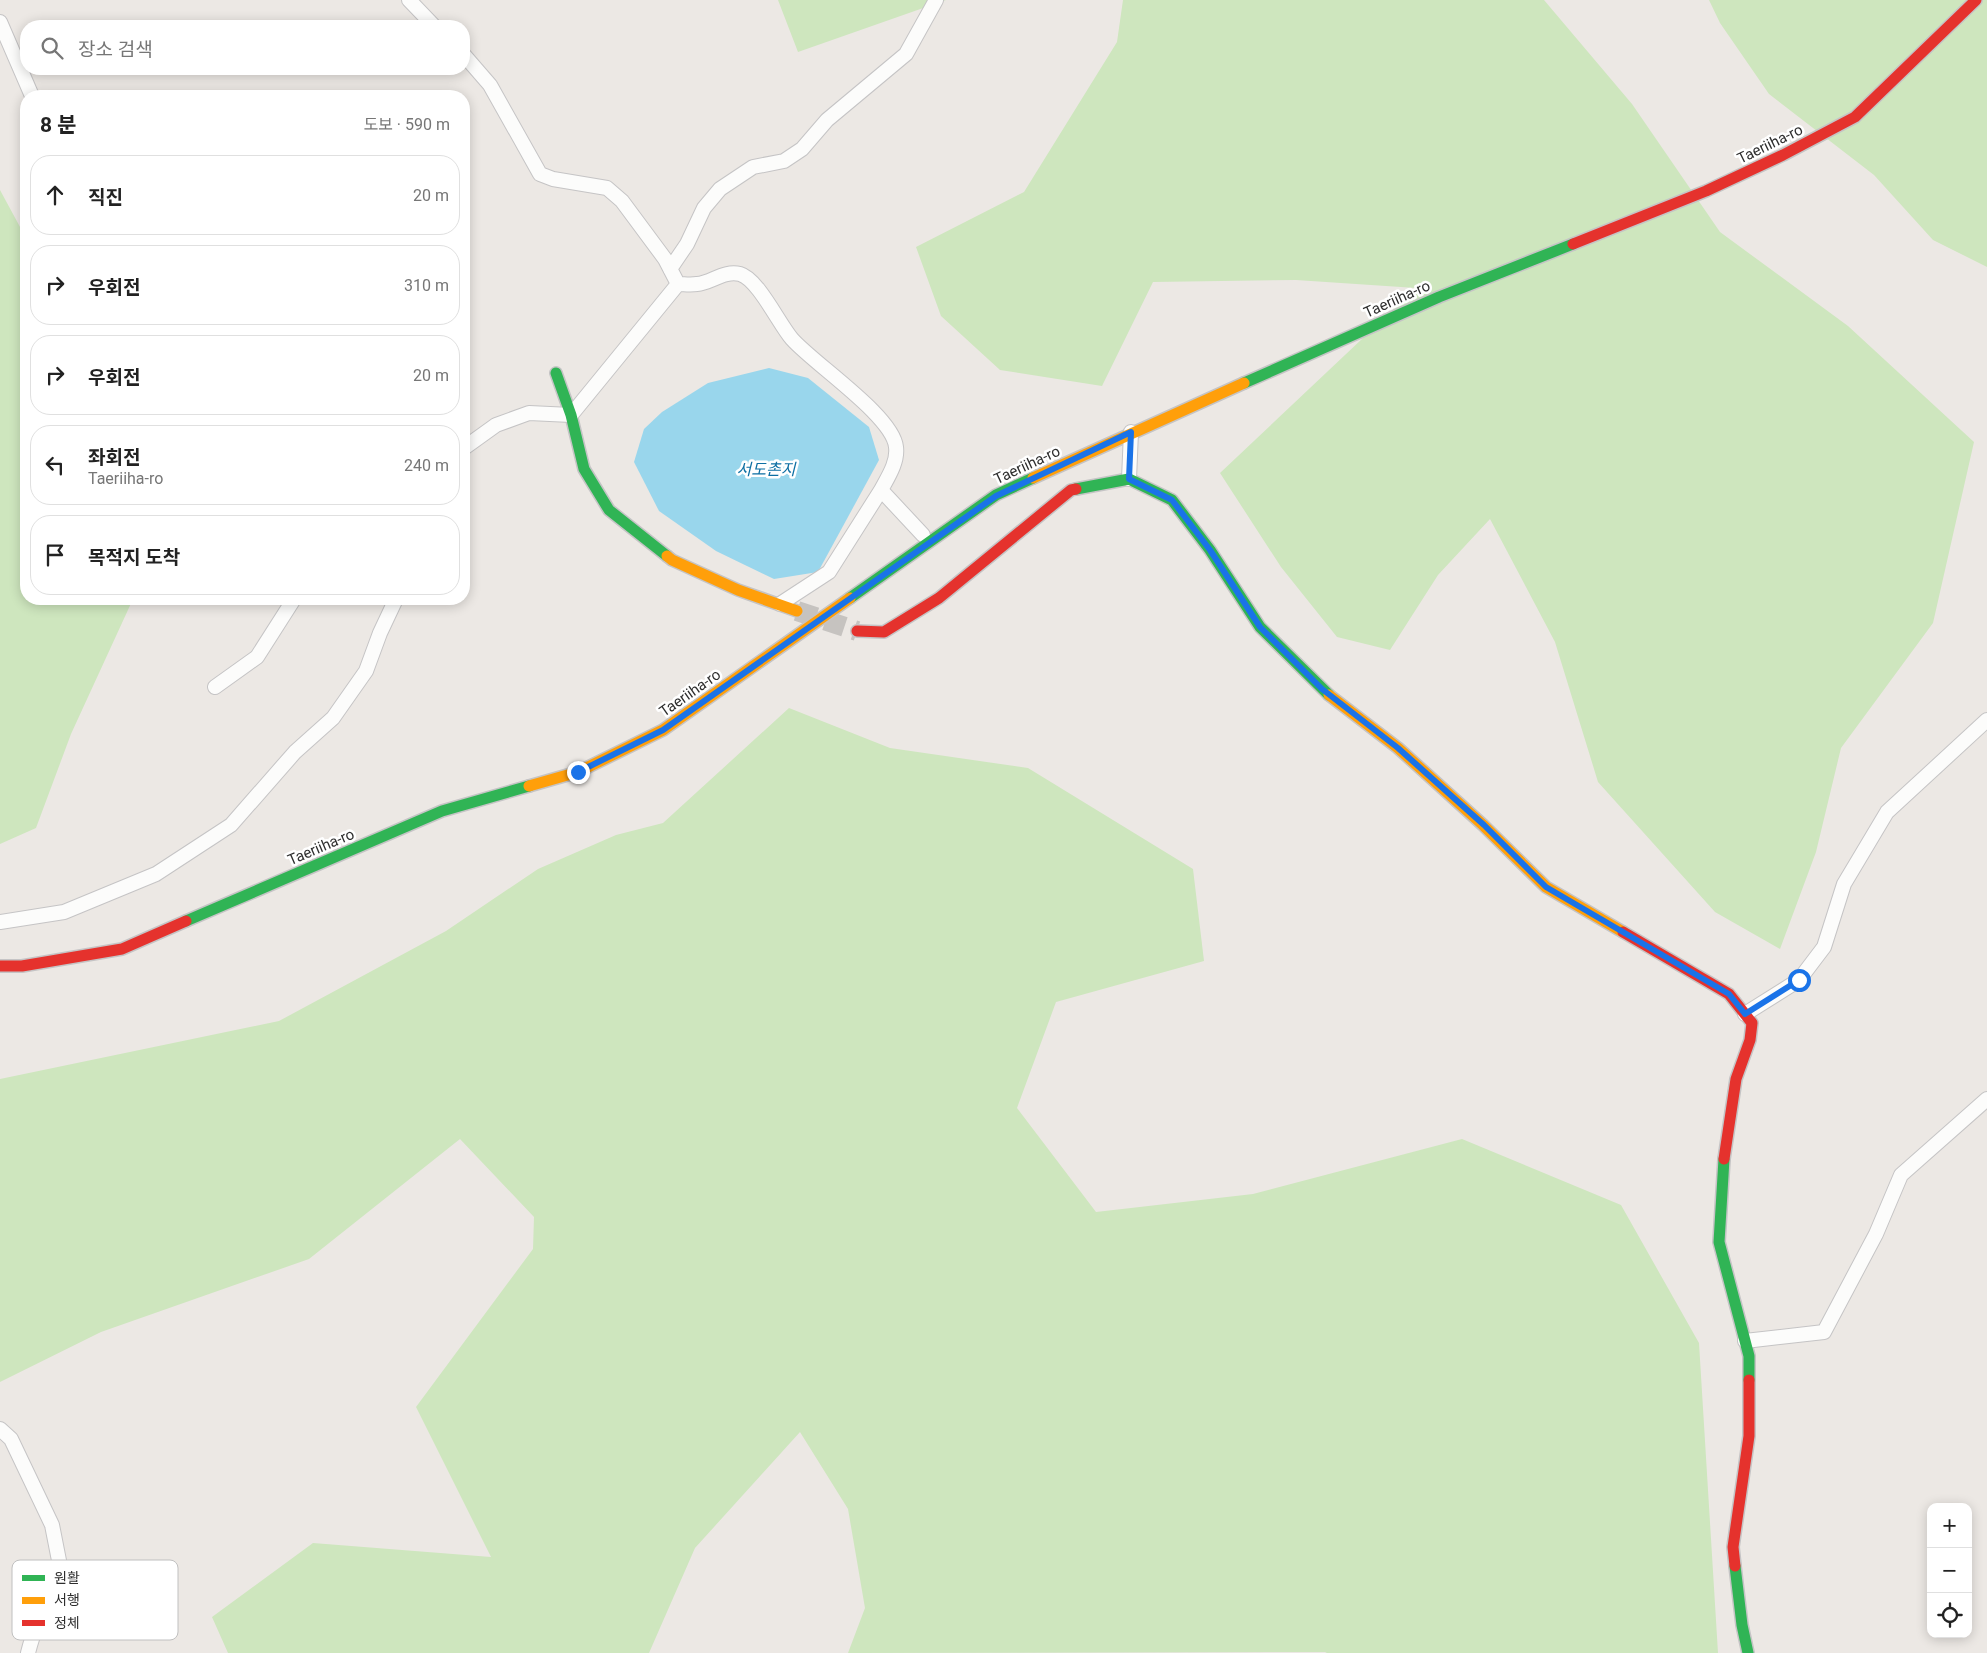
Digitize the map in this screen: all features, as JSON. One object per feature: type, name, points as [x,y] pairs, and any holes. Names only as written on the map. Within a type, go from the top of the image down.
[{"type":"main road","name":"Taeriiha-ro","points":[[0,966],[22,966],[122,949],[442,811],[578,772],[663,730],[996,496],[1131,432],[1439,297],[1706,191],[1783,155],[1855,117],[1976,0]]},
{"type":"main road","points":[[556,373],[572,415],[584,469],[609,510],[672,560],[738,590],[797,610]]},
{"type":"main road","points":[[857,631],[884,632],[939,598],[1070,490],[1129,479],[1172,500],[1210,550],[1260,627],[1322,689],[1398,748],[1484,825],[1546,887],[1729,994],[1752,1023],[1750,1040],[1736,1078],[1723,1167],[1719,1242],[1749,1356],[1749,1436],[1733,1547],[1742,1625],[1748,1653]]},
{"type":"street","points":[[409,0],[428,20]]},
{"type":"street","points":[[670,270],[687,244],[704,208],[720,189],[753,167],[784,161],[802,149],[827,120],[906,54],[936,0]]},
{"type":"street","points":[[0,22],[20,68]]},
{"type":"street","points":[[470,62],[490,85],[540,174],[553,179],[607,188],[622,201],[665,259],[678,284]]},
{"type":"street","points":[[23,75],[29,90]]},
{"type":"street","points":[[678,284],[698,284],[722,274],[740,274],[752,280],[792,338],[863,402],[888,428],[896,447],[892,469],[881,490],[829,572],[780,604]]},
{"type":"street","points":[[470,444],[496,425],[529,413],[572,415],[678,284]]},
{"type":"street","points":[[1129,479],[1131,432]]},
{"type":"street","points":[[881,490],[922,535]]},
{"type":"street","points":[[215,687],[256,658],[290,605]]},
{"type":"street","points":[[0,922],[64,912],[156,874],[231,825],[295,752],[333,718],[366,671],[380,633],[393,605]]},
{"type":"street","points":[[1745,1014],[1799,980],[1824,947],[1844,884],[1887,812],[1987,720]]},
{"type":"street","points":[[1745,1341],[1824,1332],[1876,1234],[1901,1175],[1987,1099]]},
{"type":"street","points":[[0,1429],[11,1439],[52,1525],[59,1560]]},
{"type":"street","points":[[28,1653],[31,1640]]},
{"type":"green space","points":[[778,0],[946,0],[798,52]]},
{"type":"green space","points":[[1123,0],[1544,0],[1632,104],[1720,232],[1848,326],[1974,442],[1933,623],[1841,748],[1816,852],[1780,949],[1715,912],[1598,782],[1555,642],[1490,519],[1438,575],[1390,650],[1337,637],[1281,567],[1220,473],[1416,288],[1296,280],[1153,282],[1102,386],[1000,370],[941,316],[916,247],[1024,192],[1117,42]]},
{"type":"green space","points":[[1709,0],[1987,0],[1987,267],[1933,240],[1874,175],[1769,94],[1720,23]]},
{"type":"green space","points":[[0,190],[20,227],[20,605],[130,605],[71,734],[36,828],[0,844]]},
{"type":"green space","points":[[789,708],[890,748],[1028,768],[1193,869],[1204,961],[1056,1002],[1017,1108],[1096,1212],[1253,1194],[1462,1139],[1621,1205],[1699,1343],[1718,1653],[848,1653],[865,1608],[848,1509],[800,1432],[695,1548],[649,1653],[228,1653],[212,1617],[313,1543],[491,1557],[416,1407],[533,1249],[534,1217],[460,1139],[309,1259],[101,1332],[0,1382],[0,1079],[279,1021],[446,931],[538,869],[616,835],[663,823]]},
{"type":"water","name":"서도촌지","points":[[769,368],[808,378],[869,427],[879,460],[818,572],[774,579],[716,551],[659,511],[634,462],[644,429],[662,412],[708,383]]},
{"type":"tunnel","points":[[797,611],[857,631]]},
{"type":"traffic: fast","points":[[1244,383],[1439,297],[1573,244]]},
{"type":"traffic: fast","points":[[556,373],[571,415],[584,469],[609,510],[667,556]]},
{"type":"traffic: fast","points":[[850,598],[996,495],[1033,478]]},
{"type":"traffic: fast","points":[[1076,489],[1129,479],[1172,500],[1210,550],[1260,627],[1329,695]]},
{"type":"traffic: fast","points":[[186,921],[442,811],[529,786]]},
{"type":"traffic: fast","points":[[1724,1159],[1719,1242],[1749,1356],[1749,1380]]},
{"type":"traffic: fast","points":[[1735,1566],[1742,1625],[1748,1653]]},
{"type":"traffic: slow","points":[[1033,478],[1244,383]]},
{"type":"traffic: slow","points":[[667,556],[738,590],[797,611]]},
{"type":"traffic: slow","points":[[529,786],[578,772],[663,730],[850,598]]},
{"type":"traffic: slow","points":[[1329,695],[1398,748],[1483,825],[1546,887],[1623,932]]},
{"type":"traffic: jam","points":[[1573,244],[1706,191],[1783,155],[1855,117],[1976,0]]},
{"type":"traffic: jam","points":[[857,631],[884,632],[939,598],[1071,490],[1076,489]]},
{"type":"traffic: jam","points":[[0,966],[22,966],[122,949],[186,921]]},
{"type":"traffic: jam","points":[[1623,932],[1729,994],[1752,1023],[1750,1040],[1736,1079],[1724,1159]]},
{"type":"traffic: jam","points":[[1735,1566],[1733,1547],[1749,1436],[1749,1380]]},
{"type":"route","points":[[578,772],[663,730],[996,496],[1131,432],[1129,479],[1172,500],[1210,550],[1260,627],[1322,689],[1398,748],[1484,825],[1546,887],[1729,994],[1745,1014],[1799,980]]}]
